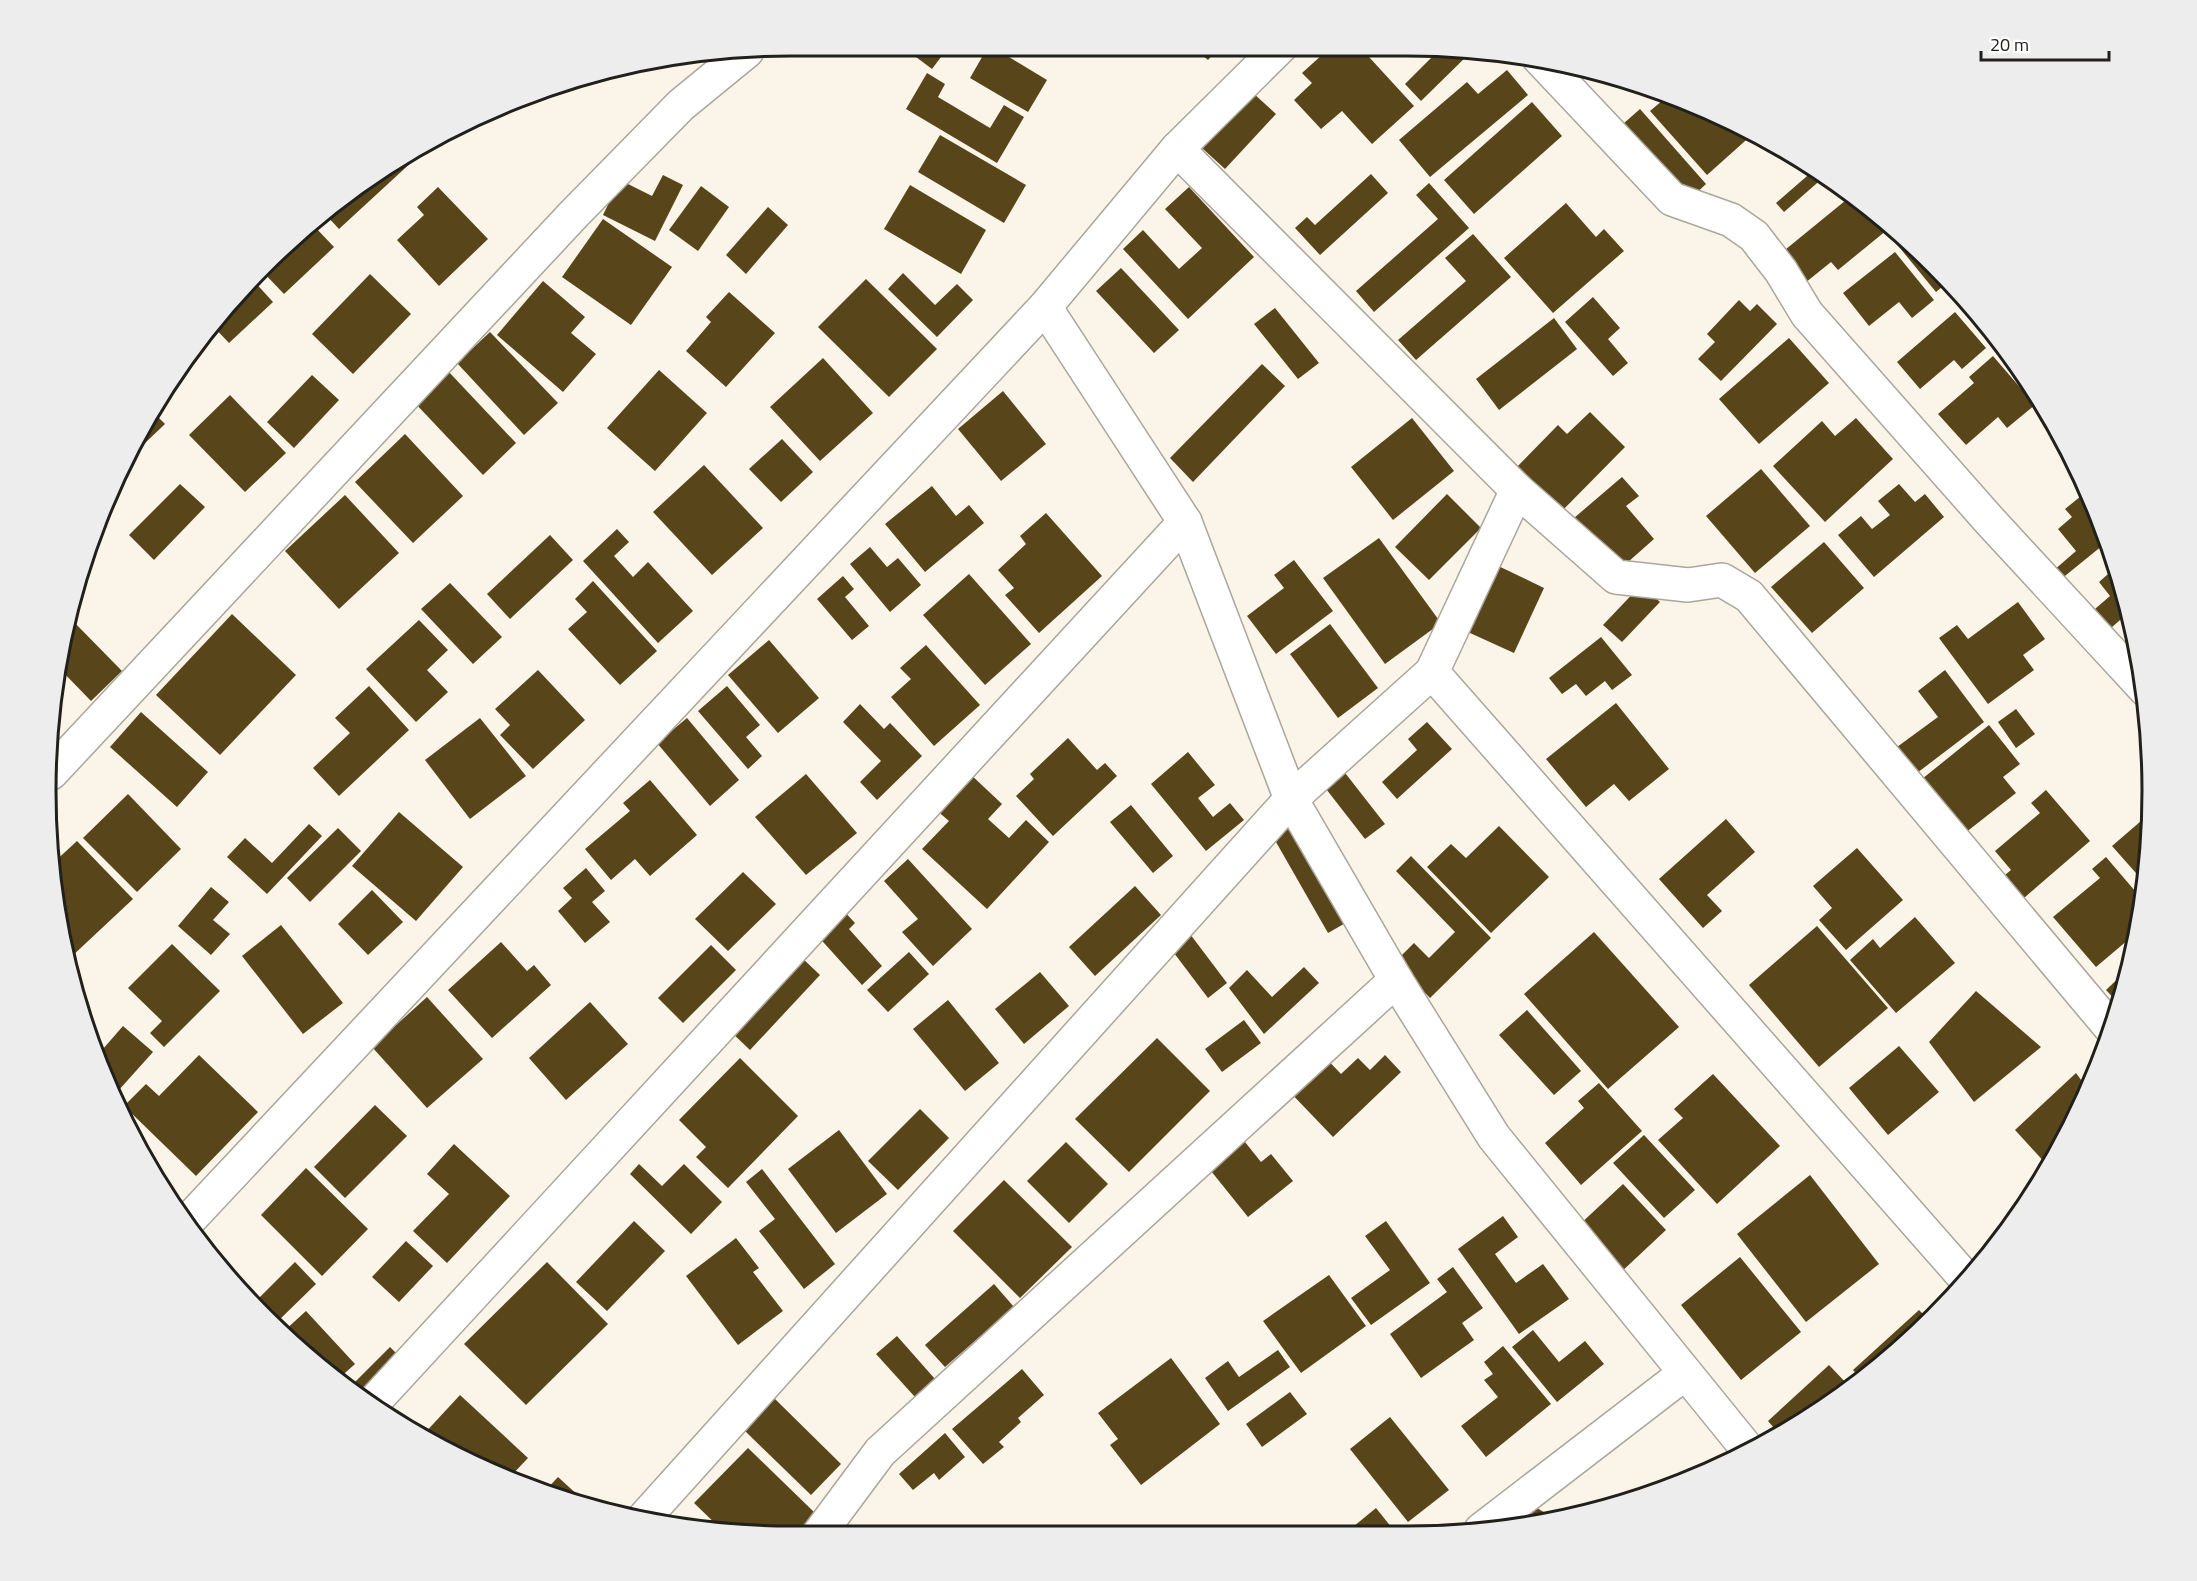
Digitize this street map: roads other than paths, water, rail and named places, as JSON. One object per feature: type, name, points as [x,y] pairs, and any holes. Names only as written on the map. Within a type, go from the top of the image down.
[{"type":"street","points":[[192,1217],[1045,307],[1177,149],[1271,56]]},
{"type":"street","points":[[56,767],[573,214],[681,105],[739,57]]},
{"type":"street","points":[[1550,70],[1672,199],[1731,220],[1754,236],[1781,271],[1807,314],[1989,520],[2132,674]]},
{"type":"street","points":[[1177,149],[1517,490],[1616,577],[1688,585],[1722,580],[1749,596],[2104,1020]]},
{"type":"street","points":[[1045,307],[1185,522],[1291,799],[1396,980],[1494,1137],[1743,1444]]},
{"type":"street","points":[[650,1511],[1291,799],[1432,672],[1517,490]]},
{"type":"street","points":[[377,1398],[1185,522]]},
{"type":"street","points":[[1432,672],[1961,1273]]},
{"type":"street","points":[[825,1526],[880,1452],[1396,980]]},
{"type":"street","points":[[1494,1520],[1684,1374]]}]
